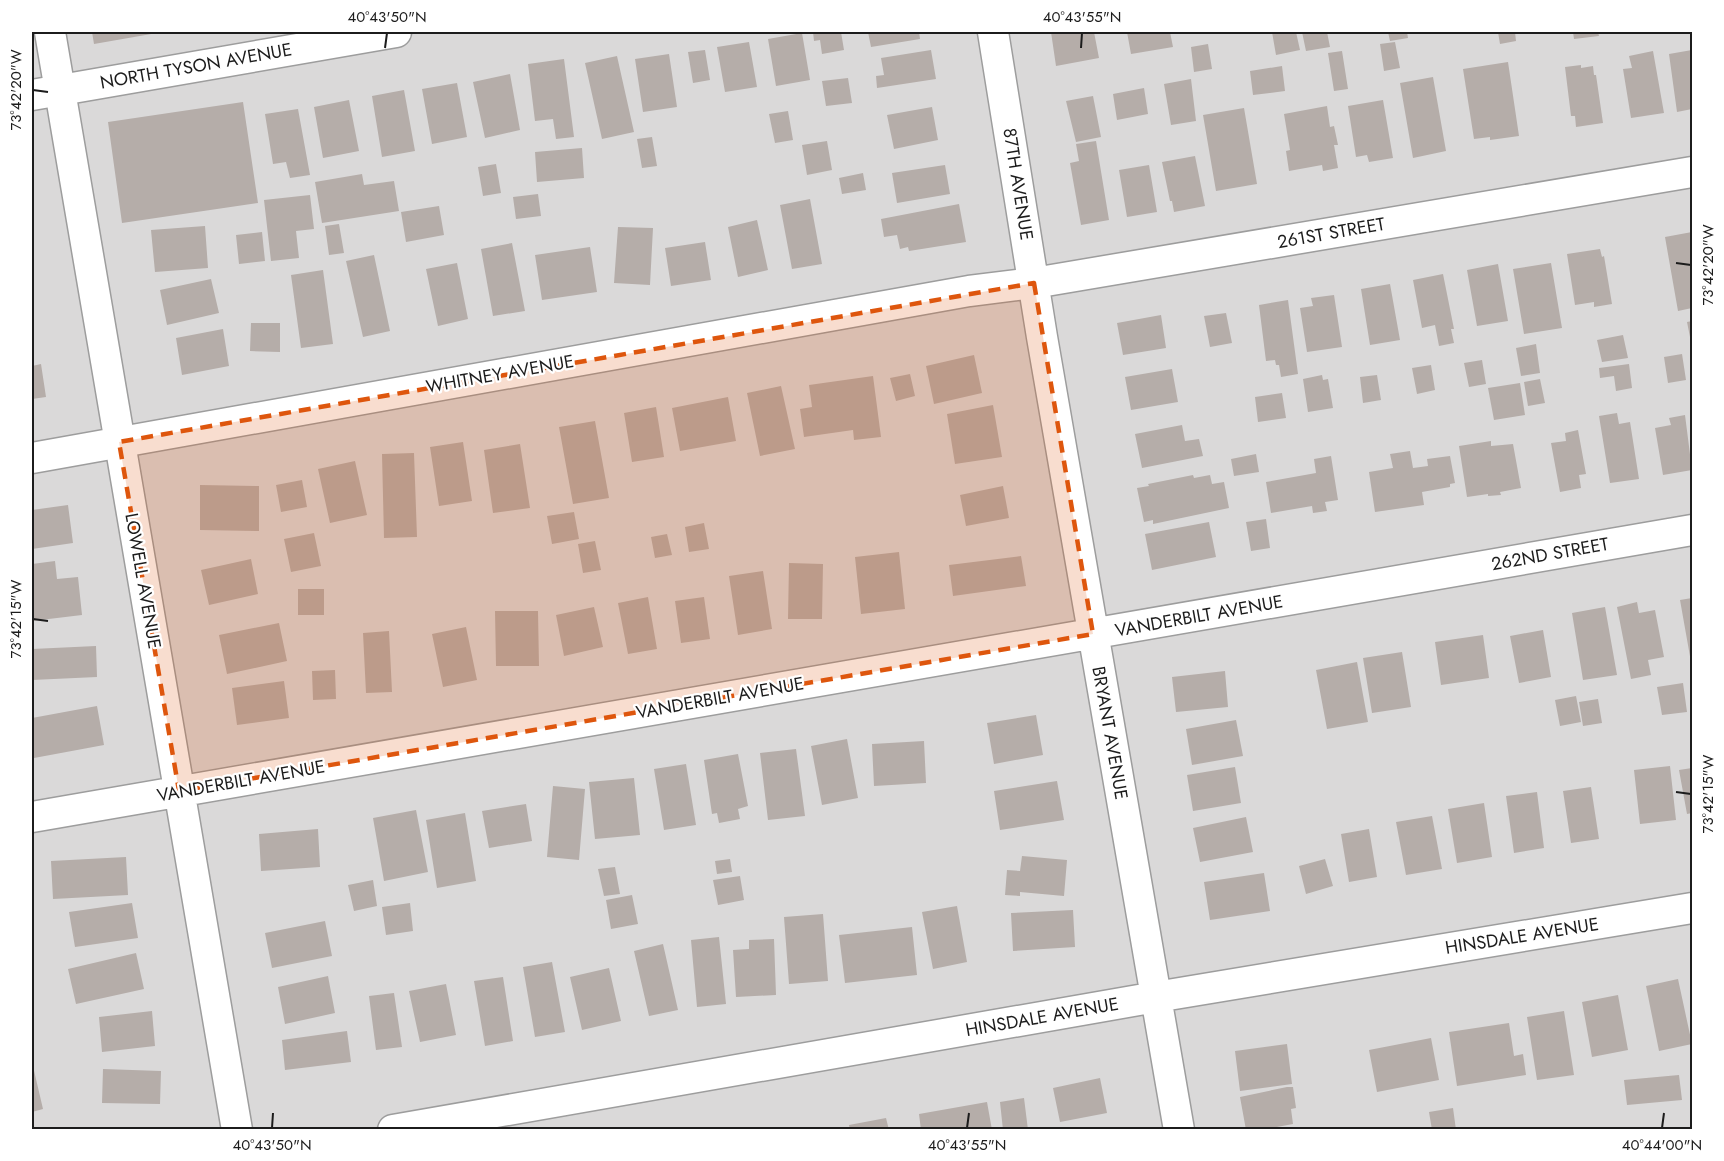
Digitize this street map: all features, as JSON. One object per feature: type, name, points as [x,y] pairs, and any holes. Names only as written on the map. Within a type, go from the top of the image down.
[{"type":"street","name":"LOWELL AVENUE","points":[[50,32],[237,1130]]},
{"type":"street","name":"NORTH TYSON AVENUE","points":[[32,95],[396,32]]},
{"type":"street","name":"87TH AVENUE","points":[[993,32],[1042,337]]},
{"type":"street","name":"261ST STREET","points":[[969,291],[1034,283],[1692,172]]},
{"type":"street","name":"WHITNEY AVENUE","points":[[32,458],[969,291]]},
{"type":"street","name":"BRYANT AVENUE","points":[[1042,337],[1179,1130]]},
{"type":"street","name":"262ND STREET","points":[[1408,579],[1692,530]]},
{"type":"street","name":"VANDERBILT AVENUE","points":[[32,817],[1408,579]]},
{"type":"street","name":"HINSDALE AVENUE","points":[[393,1130],[1156,997],[1692,908]]},
{"type":"highlighted area","points":[[1034,283],[1093,634],[179,791],[119,442]]},
{"type":"shaded area","points":[[32,32],[1692,32],[1692,1129],[32,1129]]},
{"type":"building","points":[[92,32],[157,32],[157,33],[94,44]]},
{"type":"building","points":[[813,32],[841,32],[844,50],[822,54],[820,40],[814,41]]},
{"type":"building","points":[[868,32],[919,32],[920,39],[871,47]]},
{"type":"building","points":[[1051,32],[1094,32],[1099,58],[1056,66]]},
{"type":"building","points":[[1127,32],[1170,32],[1173,47],[1131,54]]},
{"type":"building","points":[[1272,32],[1296,32],[1300,50],[1276,55]]},
{"type":"building","points":[[1302,32],[1327,32],[1330,47],[1306,51]]},
{"type":"building","points":[[1388,32],[1407,32],[1408,38],[1390,41]]},
{"type":"building","points":[[1498,32],[1515,32],[1516,41],[1500,44]]},
{"type":"building","points":[[1573,32],[1598,32],[1599,36],[1574,39]]},
{"type":"building","points":[[802,33],[810,80],[776,86],[768,39]]},
{"type":"building","points":[[749,42],[757,87],[725,92],[717,47]]},
{"type":"building","points":[[1395,42],[1400,68],[1384,71],[1380,44]]},
{"type":"building","points":[[1208,44],[1212,69],[1194,72],[1191,47]]},
{"type":"building","points":[[705,50],[710,80],[693,83],[688,52]]},
{"type":"building","points":[[931,50],[936,79],[877,88],[876,76],[884,75],[881,58]]},
{"type":"building","points":[[1692,50],[1692,109],[1677,112],[1669,54]]},
{"type":"building","points":[[1342,51],[1348,89],[1334,91],[1328,53]]},
{"type":"building","points":[[1653,51],[1664,113],[1631,118],[1623,69],[1632,68],[1629,56]]},
{"type":"building","points":[[669,54],[677,107],[643,112],[635,59]]},
{"type":"building","points":[[617,56],[634,132],[602,139],[585,63]]},
{"type":"building","points":[[564,59],[574,137],[556,139],[553,119],[535,121],[528,64]]},
{"type":"building","points":[[1508,62],[1519,136],[1490,140],[1490,137],[1474,139],[1463,69]]},
{"type":"building","points":[[1581,65],[1581,68],[1593,66],[1603,123],[1576,127],[1575,116],[1571,116],[1565,67]]},
{"type":"building","points":[[1282,66],[1285,91],[1253,95],[1250,71]]},
{"type":"building","points":[[510,74],[520,130],[485,138],[473,82]]},
{"type":"building","points":[[1433,77],[1446,151],[1413,158],[1400,83]]},
{"type":"building","points":[[848,78],[852,103],[826,106],[822,81]]},
{"type":"building","points":[[1191,79],[1196,121],[1171,125],[1164,84]]},
{"type":"building","points":[[457,83],[467,137],[432,144],[422,89]]},
{"type":"building","points":[[1144,88],[1148,114],[1117,120],[1113,94]]},
{"type":"building","points":[[404,90],[415,151],[382,157],[372,96]]},
{"type":"building","points":[[1093,96],[1101,137],[1076,142],[1066,101]]},
{"type":"building","points":[[349,100],[359,151],[323,158],[314,107]]},
{"type":"building","points":[[1383,100],[1393,158],[1369,162],[1367,155],[1356,157],[1348,106]]},
{"type":"building","points":[[243,102],[258,203],[122,223],[108,122]]},
{"type":"building","points":[[1327,106],[1330,127],[1334,126],[1338,145],[1334,145],[1338,168],[1323,171],[1322,165],[1289,171],[1286,151],[1290,150],[1284,114]]},
{"type":"building","points":[[932,107],[938,140],[894,149],[887,115]]},
{"type":"building","points":[[1244,108],[1257,184],[1216,191],[1203,115]]},
{"type":"building","points":[[298,109],[310,175],[290,178],[286,162],[273,164],[265,114]]},
{"type":"building","points":[[788,111],[793,140],[775,143],[769,114]]},
{"type":"building","points":[[652,137],[657,166],[642,168],[637,139]]},
{"type":"building","points":[[827,141],[832,170],[807,175],[802,145]]},
{"type":"building","points":[[1096,141],[1109,220],[1081,225],[1070,163],[1079,161],[1076,144]]},
{"type":"building","points":[[582,148],[584,178],[537,182],[535,152]]},
{"type":"building","points":[[1195,156],[1205,206],[1174,212],[1162,162]]},
{"type":"building","points":[[496,164],[501,193],[483,196],[478,167]]},
{"type":"building","points":[[945,165],[950,194],[897,203],[892,173]]},
{"type":"building","points":[[1149,165],[1157,212],[1127,217],[1119,170]]},
{"type":"building","points":[[863,173],[866,190],[842,194],[839,178]]},
{"type":"building","points":[[362,174],[364,185],[394,181],[399,211],[322,223],[315,182]]},
{"type":"building","points":[[538,194],[541,216],[516,219],[513,197]]},
{"type":"building","points":[[310,195],[314,229],[296,231],[299,258],[271,261],[264,200]]},
{"type":"building","points":[[810,199],[822,264],[792,269],[780,205]]},
{"type":"building","points":[[959,204],[966,242],[909,251],[908,247],[900,249],[897,235],[884,237],[881,219]]},
{"type":"building","points":[[439,206],[444,235],[406,242],[401,212]]},
{"type":"building","points":[[757,220],[768,270],[738,277],[728,227]]},
{"type":"building","points":[[339,224],[344,253],[329,255],[325,226]]},
{"type":"building","points":[[205,226],[208,268],[155,272],[151,230]]},
{"type":"building","points":[[618,227],[653,228],[650,285],[614,283]]},
{"type":"building","points":[[262,232],[265,261],[239,264],[236,235]]},
{"type":"building","points":[[1692,232],[1692,308],[1678,311],[1665,237]]},
{"type":"building","points":[[705,242],[711,280],[671,286],[665,248]]},
{"type":"building","points":[[512,243],[525,311],[493,316],[481,249]]},
{"type":"building","points":[[590,247],[597,292],[542,300],[535,255]]},
{"type":"building","points":[[1600,249],[1602,257],[1604,256],[1612,304],[1594,307],[1594,302],[1575,305],[1567,254]]},
{"type":"building","points":[[374,255],[390,331],[363,337],[346,261]]},
{"type":"building","points":[[457,263],[468,319],[438,326],[426,269]]},
{"type":"building","points":[[1551,263],[1562,328],[1524,334],[1513,269]]},
{"type":"building","points":[[1498,264],[1508,321],[1477,326],[1467,270]]},
{"type":"building","points":[[323,270],[333,344],[301,348],[291,275]]},
{"type":"building","points":[[1443,274],[1454,329],[1451,329],[1454,343],[1439,346],[1435,325],[1422,328],[1413,280]]},
{"type":"building","points":[[211,279],[219,313],[167,325],[160,290]]},
{"type":"building","points":[[1390,284],[1400,340],[1370,345],[1361,289]]},
{"type":"building","points":[[1334,295],[1342,347],[1307,352],[1300,308],[1313,306],[1311,298]]},
{"type":"building","points":[[1288,300],[1298,374],[1281,377],[1279,365],[1276,365],[1275,360],[1266,361],[1259,305]]},
{"type":"building","points":[[1226,313],[1232,343],[1210,347],[1204,316]]},
{"type":"building","points":[[1161,315],[1166,348],[1123,355],[1117,323]]},
{"type":"building","points":[[1692,321],[1692,342],[1691,342],[1687,322]]},
{"type":"building","points":[[251,323],[280,323],[280,352],[250,351]]},
{"type":"building","points":[[223,329],[229,366],[182,375],[176,338]]},
{"type":"building","points":[[1623,335],[1628,358],[1602,362],[1597,340]]},
{"type":"building","points":[[1536,344],[1540,373],[1521,376],[1516,348]]},
{"type":"building","points":[[1682,354],[1686,380],[1668,383],[1664,357]]},
{"type":"building","points":[[974,355],[982,393],[934,404],[926,366]]},
{"type":"building","points":[[1482,360],[1486,384],[1469,387],[1464,363]]},
{"type":"building","points":[[41,364],[46,397],[32,399],[32,366]]},
{"type":"building","points":[[1629,364],[1632,388],[1616,391],[1614,376],[1600,378],[1599,368]]},
{"type":"building","points":[[1431,365],[1435,390],[1417,394],[1412,368]]},
{"type":"building","points":[[1172,369],[1178,402],[1131,410],[1125,377]]},
{"type":"building","points":[[910,374],[915,396],[896,401],[890,378]]},
{"type":"building","points":[[1322,375],[1323,380],[1328,379],[1333,408],[1308,412],[1303,379]]},
{"type":"building","points":[[1377,375],[1381,400],[1363,403],[1360,377]]},
{"type":"building","points":[[873,376],[881,437],[854,440],[853,430],[804,437],[800,409],[812,407],[809,385]]},
{"type":"building","points":[[1540,379],[1545,403],[1528,406],[1524,382]]},
{"type":"building","points":[[1520,383],[1525,415],[1494,420],[1488,388]]},
{"type":"building","points":[[781,386],[795,449],[760,456],[747,393]]},
{"type":"building","points":[[1282,393],[1286,418],[1258,422],[1255,397]]},
{"type":"building","points":[[728,397],[736,441],[680,451],[672,408]]},
{"type":"building","points":[[993,405],[1002,457],[955,464],[947,414]]},
{"type":"building","points":[[656,407],[664,457],[632,462],[624,413]]},
{"type":"building","points":[[1617,413],[1619,424],[1630,422],[1639,479],[1610,483],[1599,416]]},
{"type":"building","points":[[1685,415],[1692,470],[1663,475],[1655,428],[1671,425],[1669,418]]},
{"type":"building","points":[[595,421],[609,498],[573,504],[559,427]]},
{"type":"building","points":[[1182,425],[1185,441],[1199,439],[1203,456],[1142,468],[1135,434]]},
{"type":"building","points":[[1578,430],[1586,474],[1579,475],[1581,488],[1560,492],[1551,443],[1566,441],[1565,433]]},
{"type":"building","points":[[1491,441],[1491,446],[1513,444],[1521,488],[1500,492],[1501,495],[1467,497],[1459,446]]},
{"type":"building","points":[[463,442],[472,501],[439,506],[430,447]]},
{"type":"building","points":[[520,444],[530,508],[493,513],[484,450]]},
{"type":"building","points":[[1410,451],[1413,468],[1428,466],[1427,459],[1450,456],[1455,483],[1450,484],[1450,487],[1422,492],[1424,505],[1375,512],[1369,472],[1393,468],[1390,454]]},
{"type":"building","points":[[414,453],[417,537],[384,538],[382,454]]},
{"type":"building","points":[[1256,454],[1259,472],[1234,476],[1231,459]]},
{"type":"building","points":[[1331,456],[1338,500],[1325,502],[1327,511],[1313,513],[1312,506],[1271,513],[1266,482],[1316,473],[1314,459]]},
{"type":"building","points":[[355,461],[367,515],[330,523],[318,469]]},
{"type":"building","points":[[1193,475],[1194,478],[1210,475],[1212,484],[1224,482],[1229,508],[1153,524],[1153,520],[1144,522],[1137,488]]},
{"type":"building","points":[[302,480],[307,507],[281,512],[276,485]]},
{"type":"building","points":[[200,485],[259,486],[259,531],[200,530]]},
{"type":"building","points":[[1003,486],[1009,518],[966,526],[960,495]]},
{"type":"building","points":[[68,505],[73,543],[32,549],[32,510]]},
{"type":"building","points":[[574,512],[579,539],[552,544],[547,516]]},
{"type":"building","points":[[1266,519],[1270,548],[1251,551],[1246,522]]},
{"type":"building","points":[[1209,522],[1216,557],[1152,570],[1145,534]]},
{"type":"building","points":[[704,523],[709,549],[689,552],[685,527]]},
{"type":"building","points":[[314,533],[321,566],[291,572],[284,539]]},
{"type":"building","points":[[667,534],[672,555],[655,558],[651,537]]},
{"type":"building","points":[[595,541],[601,570],[583,573],[578,544]]},
{"type":"building","points":[[899,552],[905,609],[861,614],[855,557]]},
{"type":"building","points":[[1021,556],[1026,586],[953,596],[949,565]]},
{"type":"building","points":[[251,559],[258,594],[209,605],[201,570]]},
{"type":"building","points":[[55,561],[57,579],[78,577],[82,615],[32,621],[32,564]]},
{"type":"building","points":[[789,563],[823,564],[822,619],[788,619]]},
{"type":"building","points":[[763,571],[772,629],[738,635],[729,576]]},
{"type":"building","points":[[298,589],[324,589],[324,615],[298,615]]},
{"type":"building","points":[[648,597],[657,649],[628,654],[618,603]]},
{"type":"building","points":[[704,597],[710,639],[681,643],[675,601]]},
{"type":"building","points":[[1692,598],[1692,661],[1691,662],[1680,600]]},
{"type":"building","points":[[1637,602],[1639,613],[1655,610],[1664,657],[1648,660],[1651,675],[1631,679],[1617,607]]},
{"type":"building","points":[[594,607],[603,647],[564,656],[556,615]]},
{"type":"building","points":[[1605,607],[1617,675],[1583,680],[1572,613]]},
{"type":"building","points":[[495,611],[538,611],[539,666],[496,666]]},
{"type":"building","points":[[279,623],[287,661],[227,674],[219,635]]},
{"type":"building","points":[[466,627],[477,680],[443,687],[432,634]]},
{"type":"building","points":[[1543,630],[1551,677],[1519,683],[1510,636]]},
{"type":"building","points":[[389,631],[392,692],[366,693],[363,633]]},
{"type":"building","points":[[1483,635],[1489,678],[1441,685],[1435,642]]},
{"type":"building","points":[[96,646],[97,677],[32,680],[32,649]]},
{"type":"building","points":[[1402,652],[1411,707],[1372,713],[1363,658]]},
{"type":"building","points":[[1357,662],[1368,722],[1327,729],[1316,670]]},
{"type":"building","points":[[335,670],[336,699],[313,700],[312,671]]},
{"type":"building","points":[[1225,671],[1228,707],[1176,712],[1172,677]]},
{"type":"building","points":[[284,681],[289,718],[237,725],[232,688]]},
{"type":"building","points":[[1683,683],[1687,712],[1662,715],[1657,687]]},
{"type":"building","points":[[1576,696],[1581,722],[1560,726],[1555,700]]},
{"type":"building","points":[[1598,699],[1602,723],[1583,726],[1579,702]]},
{"type":"building","points":[[97,706],[104,745],[34,758],[32,718]]},
{"type":"building","points":[[1036,715],[1043,755],[994,764],[987,723]]},
{"type":"building","points":[[1236,720],[1243,756],[1192,765],[1186,729]]},
{"type":"building","points":[[847,739],[858,798],[822,805],[811,746]]},
{"type":"building","points":[[924,741],[926,783],[874,786],[872,744]]},
{"type":"building","points":[[796,749],[805,816],[768,820],[760,753]]},
{"type":"building","points":[[738,754],[748,806],[738,809],[740,819],[719,823],[717,813],[712,814],[704,760]]},
{"type":"building","points":[[686,764],[696,825],[664,830],[654,769]]},
{"type":"building","points":[[1670,766],[1676,820],[1640,824],[1634,770]]},
{"type":"building","points":[[1235,767],[1241,803],[1193,811],[1187,775]]},
{"type":"building","points":[[1692,768],[1692,813],[1687,814],[1679,770]]},
{"type":"building","points":[[634,778],[640,835],[595,839],[589,782]]},
{"type":"building","points":[[1057,781],[1064,820],[1000,830],[994,791]]},
{"type":"building","points":[[553,786],[585,789],[579,860],[547,857]]},
{"type":"building","points":[[1591,787],[1599,839],[1571,843],[1563,791]]},
{"type":"building","points":[[1537,792],[1544,848],[1514,853],[1506,796]]},
{"type":"building","points":[[1484,803],[1492,857],[1457,863],[1448,809]]},
{"type":"building","points":[[526,804],[532,841],[489,848],[482,811]]},
{"type":"building","points":[[416,810],[428,872],[384,881],[373,818]]},
{"type":"building","points":[[465,813],[476,881],[437,888],[426,820]]},
{"type":"building","points":[[1432,816],[1442,869],[1406,875],[1396,822]]},
{"type":"building","points":[[1246,817],[1253,852],[1200,862],[1193,828]]},
{"type":"building","points":[[318,829],[320,867],[261,871],[259,834]]},
{"type":"building","points":[[1369,829],[1377,877],[1349,882],[1341,834]]},
{"type":"building","points":[[1022,856],[1067,860],[1064,896],[1020,892],[1020,896],[1005,895],[1007,870],[1020,871]]},
{"type":"building","points":[[126,857],[128,895],[53,899],[51,861]]},
{"type":"building","points":[[730,859],[732,872],[717,874],[715,861]]},
{"type":"building","points":[[1325,859],[1333,886],[1306,894],[1299,866]]},
{"type":"building","points":[[615,867],[620,894],[604,896],[598,869]]},
{"type":"building","points":[[1264,873],[1270,911],[1210,920],[1204,882]]},
{"type":"building","points":[[740,876],[744,900],[718,905],[713,880]]},
{"type":"building","points":[[373,880],[377,906],[354,911],[348,885]]},
{"type":"building","points":[[632,895],[638,924],[611,929],[606,900]]},
{"type":"building","points":[[132,903],[138,938],[75,947],[69,912]]},
{"type":"building","points":[[410,903],[413,931],[386,935],[382,907]]},
{"type":"building","points":[[957,906],[967,962],[933,969],[922,912]]},
{"type":"building","points":[[1073,910],[1075,947],[1013,951],[1011,913]]},
{"type":"building","points":[[823,914],[828,981],[789,984],[784,917]]},
{"type":"building","points":[[325,921],[332,956],[272,968],[265,933]]},
{"type":"building","points":[[912,927],[917,975],[845,983],[839,935]]},
{"type":"building","points":[[719,937],[726,1004],[697,1007],[691,940]]},
{"type":"building","points":[[774,939],[776,995],[736,997],[733,950],[749,949],[749,940]]},
{"type":"building","points":[[663,944],[678,1010],[649,1016],[634,951]]},
{"type":"building","points":[[136,953],[144,989],[76,1004],[68,969]]},
{"type":"building","points":[[552,962],[565,1032],[535,1037],[523,967]]},
{"type":"building","points":[[609,968],[621,1021],[582,1030],[570,977]]},
{"type":"building","points":[[328,976],[335,1013],[285,1024],[278,987]]},
{"type":"building","points":[[503,977],[513,1041],[485,1046],[474,981]]},
{"type":"building","points":[[1678,979],[1692,1044],[1659,1051],[1646,986]]},
{"type":"building","points":[[446,984],[456,1035],[420,1042],[409,991]]},
{"type":"building","points":[[394,993],[402,1047],[376,1050],[369,996]]},
{"type":"building","points":[[1618,995],[1628,1050],[1592,1057],[1582,1002]]},
{"type":"building","points":[[152,1011],[155,1046],[102,1052],[99,1017]]},
{"type":"building","points":[[1564,1011],[1574,1075],[1537,1080],[1527,1017]]},
{"type":"building","points":[[1509,1023],[1514,1056],[1523,1054],[1526,1075],[1457,1086],[1449,1032]]},
{"type":"building","points":[[347,1031],[351,1062],[285,1070],[282,1040]]},
{"type":"building","points":[[1431,1038],[1439,1080],[1377,1092],[1369,1050]]},
{"type":"building","points":[[1287,1044],[1292,1084],[1240,1091],[1235,1051]]},
{"type":"building","points":[[32,1062],[43,1109],[32,1112]]},
{"type":"building","points":[[103,1069],[161,1071],[160,1104],[102,1103]]},
{"type":"building","points":[[1679,1075],[1682,1100],[1627,1105],[1624,1080]]},
{"type":"building","points":[[1100,1078],[1107,1113],[1060,1122],[1053,1088]]},
{"type":"building","points":[[1293,1087],[1296,1108],[1291,1109],[1293,1124],[1261,1130],[1246,1130],[1240,1097]]},
{"type":"building","points":[[1024,1098],[1028,1130],[1003,1130],[1000,1102]]},
{"type":"building","points":[[987,1102],[992,1130],[921,1130],[919,1114]]},
{"type":"building","points":[[1453,1108],[1456,1130],[1432,1130],[1429,1112]]},
{"type":"building","points":[[886,1118],[889,1130],[850,1130],[849,1125]]}]
